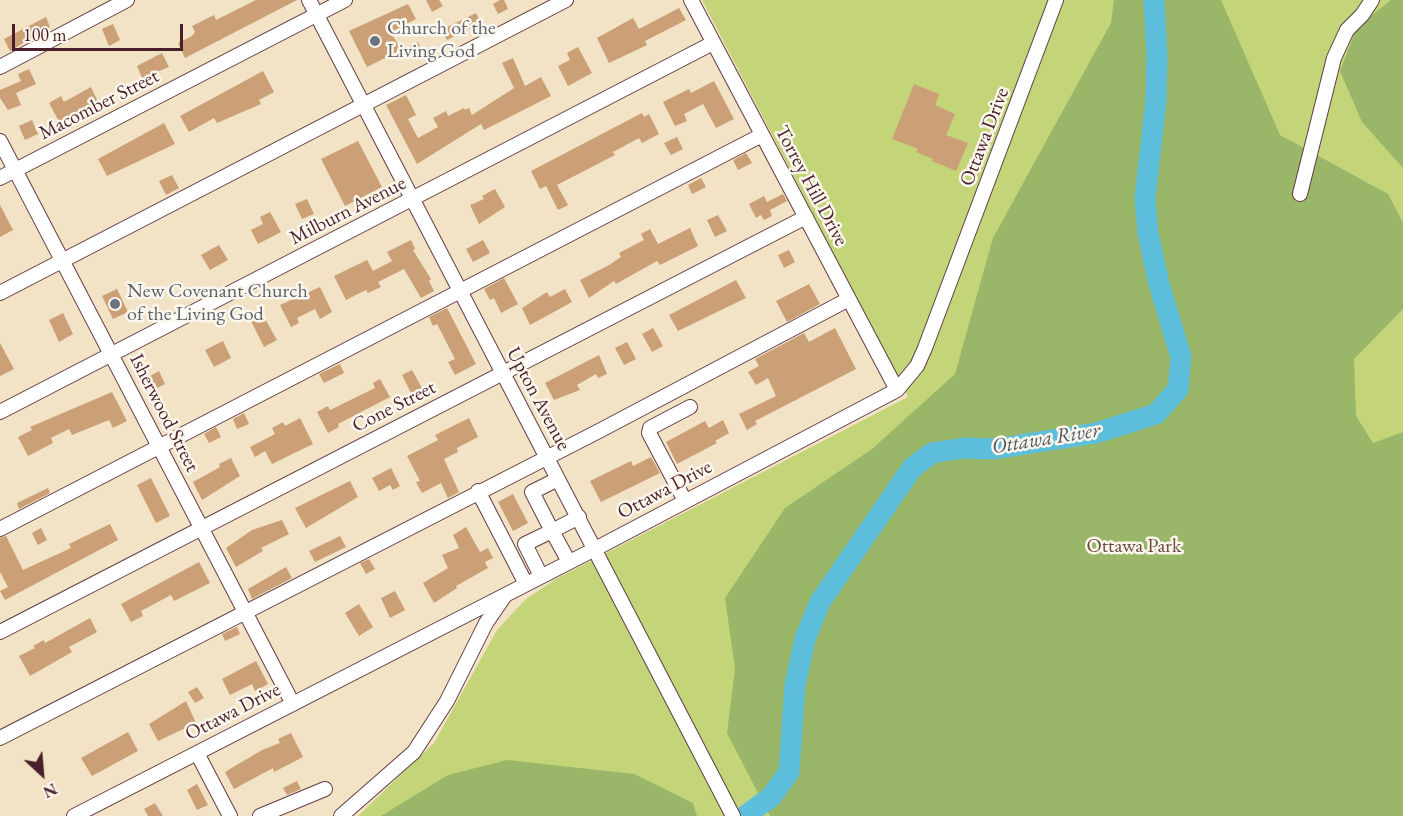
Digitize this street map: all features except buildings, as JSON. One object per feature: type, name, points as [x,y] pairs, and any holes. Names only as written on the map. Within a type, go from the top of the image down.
[{"type":"street","points":[[0,67],[127,0]]},
{"type":"street","name":"Upton Avenue","points":[[309,0],[733,816]]},
{"type":"street","name":"Macomber Street","points":[[0,178],[345,0]]},
{"type":"street","points":[[0,293],[566,0]]},
{"type":"street","name":"Torrey Hill Drive","points":[[691,0],[897,390]]},
{"type":"street","name":"Ottawa Drive","points":[[74,816],[595,549],[897,390],[917,366],[925,348],[1056,0]]},
{"type":"street","points":[[1300,194],[1334,58],[1347,30],[1362,15],[1372,0]]},
{"type":"street","name":"Milburn Avenue","points":[[0,412],[714,43]]},
{"type":"street","points":[[0,530],[762,135]]},
{"type":"street","name":"Isherwood Street","points":[[0,141],[293,704]]},
{"type":"street","name":"Cone Street","points":[[0,632],[806,217]]},
{"type":"street","points":[[0,738],[849,299]]},
{"type":"street","points":[[685,501],[649,433],[650,428],[690,406]]},
{"type":"street","points":[[558,479],[532,492],[569,562]]},
{"type":"street","points":[[478,491],[526,584]]},
{"type":"street","points":[[541,576],[525,544],[579,517]]},
{"type":"street","points":[[340,816],[414,752],[447,700],[486,623],[506,594]]},
{"type":"street","points":[[197,753],[230,816]]},
{"type":"street","points":[[261,816],[325,789]]},
{"type":"green space","name":"Ottawa Park","points":[[702,0],[1403,0],[1403,816],[358,816],[434,743],[497,630],[526,599],[556,579],[908,397]]},
{"type":"green space","name":"Ottawa Park","points":[[1114,0],[1221,0],[1280,135],[1388,194],[1403,223],[1403,309],[1354,359],[1356,416],[1373,443],[1403,432],[1403,816],[770,816],[727,733],[735,669],[725,598],[785,508],[872,449],[955,374],[993,238],[1111,23]]},
{"type":"green space","points":[[1391,0],[1403,0],[1403,168],[1362,122],[1340,71],[1357,27]]},
{"type":"green space","points":[[507,760],[634,774],[693,803],[697,816],[381,816],[448,775]]},
{"type":"waterway","name":"Ottawa River","points":[[745,816],[771,797],[789,772],[795,685],[805,639],[820,602],[912,468],[932,453],[963,448],[994,449],[1096,433],[1156,414],[1178,389],[1181,357],[1159,284],[1148,233],[1145,199],[1156,100],[1157,56],[1154,0]]},
{"type":"place","name":"Church of the Living God","points":[[375,41]]},
{"type":"place","name":"New Covenant Church of the Living God","points":[[115,304]]}]
